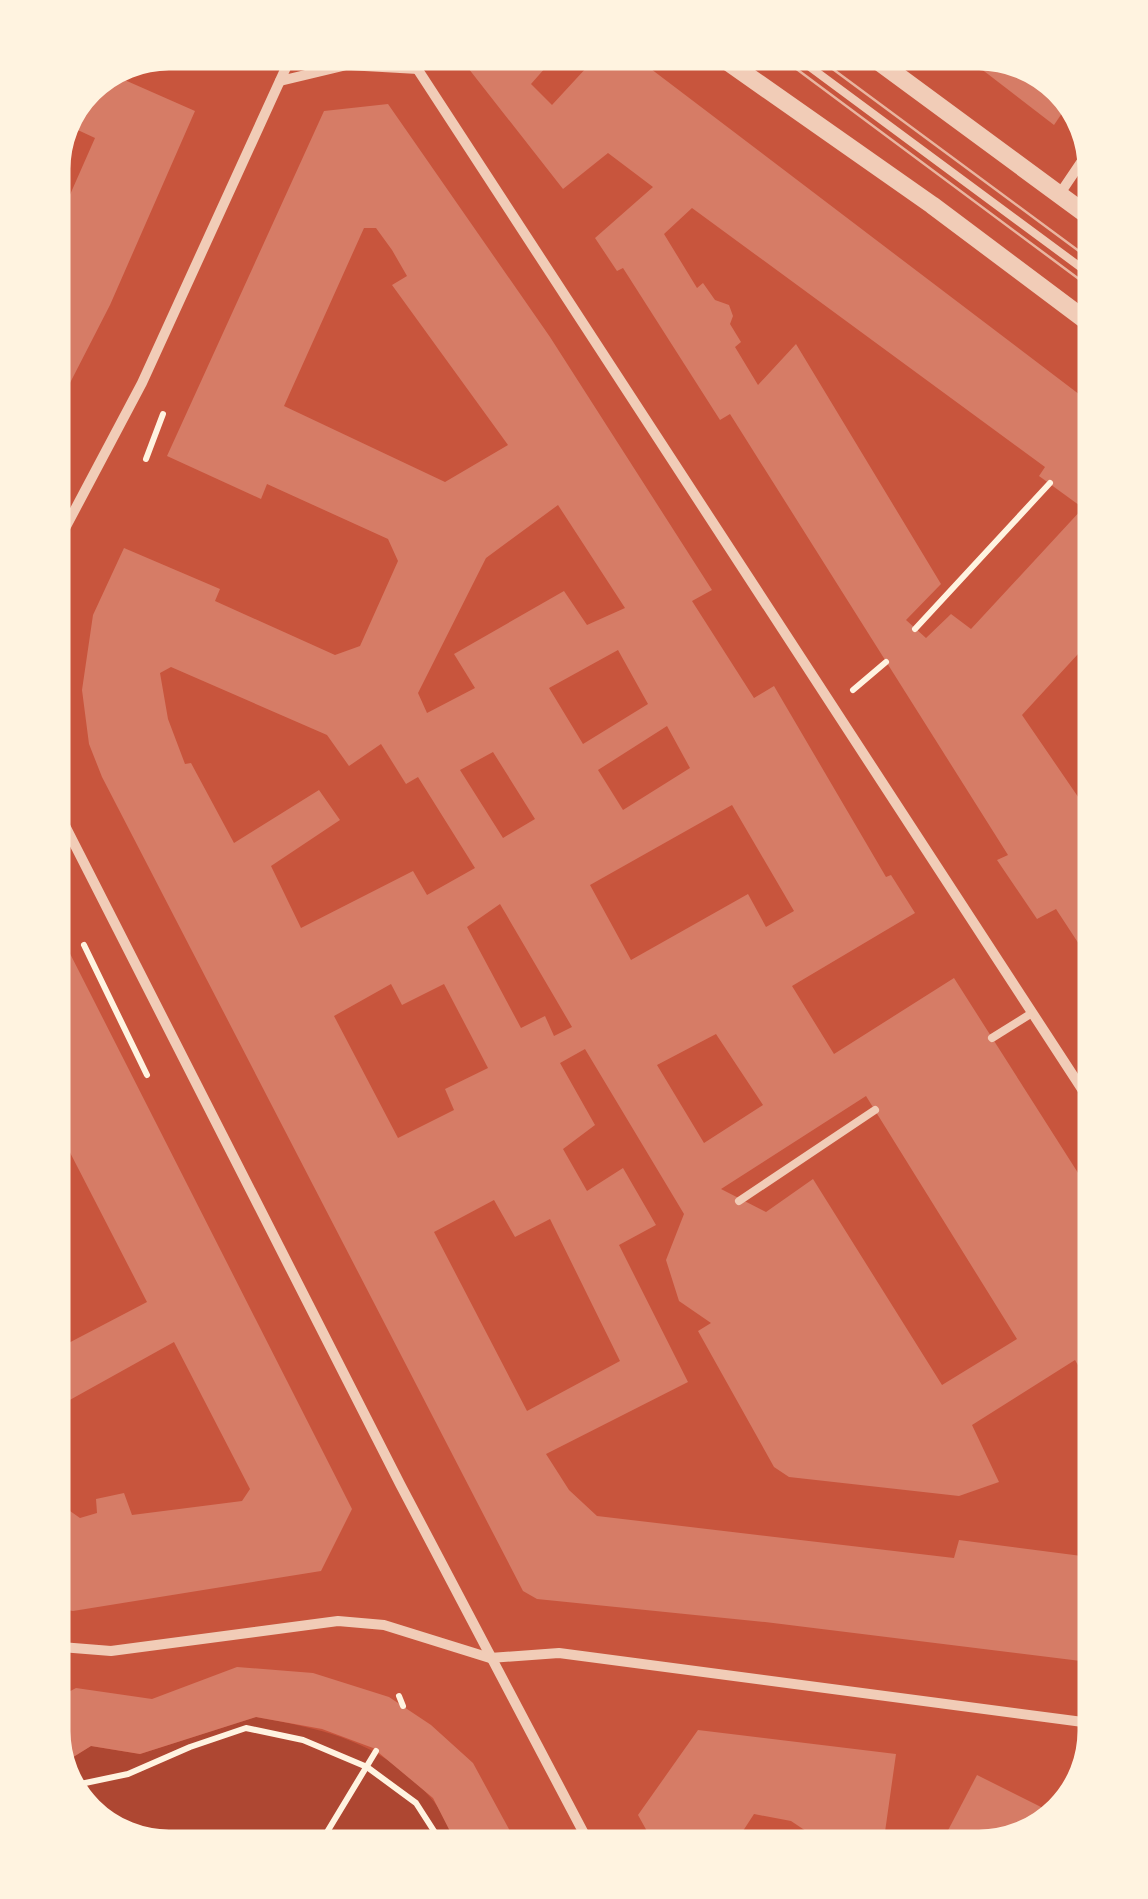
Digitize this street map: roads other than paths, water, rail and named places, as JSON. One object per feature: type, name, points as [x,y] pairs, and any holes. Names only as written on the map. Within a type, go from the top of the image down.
[{"type":"street","points":[[68,522],[142,383],[286,68]]},
{"type":"street","points":[[280,80],[334,68]]},
{"type":"street","points":[[400,68],[418,69],[1080,1086]]},
{"type":"street","points":[[737,68],[932,205],[1080,316]]},
{"type":"street","points":[[888,68],[1080,210]]},
{"type":"street","points":[[1059,194],[1080,165]]},
{"type":"street","points":[[68,831],[490,1658],[583,1832]]},
{"type":"street","points":[[68,1649],[110,1652],[338,1621],[384,1625],[490,1658],[559,1653],[1080,1722]]},
{"type":"lane","points":[[811,68],[1080,267]]},
{"type":"lane","points":[[992,1038],[1032,1014]]},
{"type":"lane","points":[[739,1200],[875,1110]]},
{"type":"tram line","points":[[795,68],[1080,280]]},
{"type":"tram line","points":[[831,68],[1080,252]]}]
